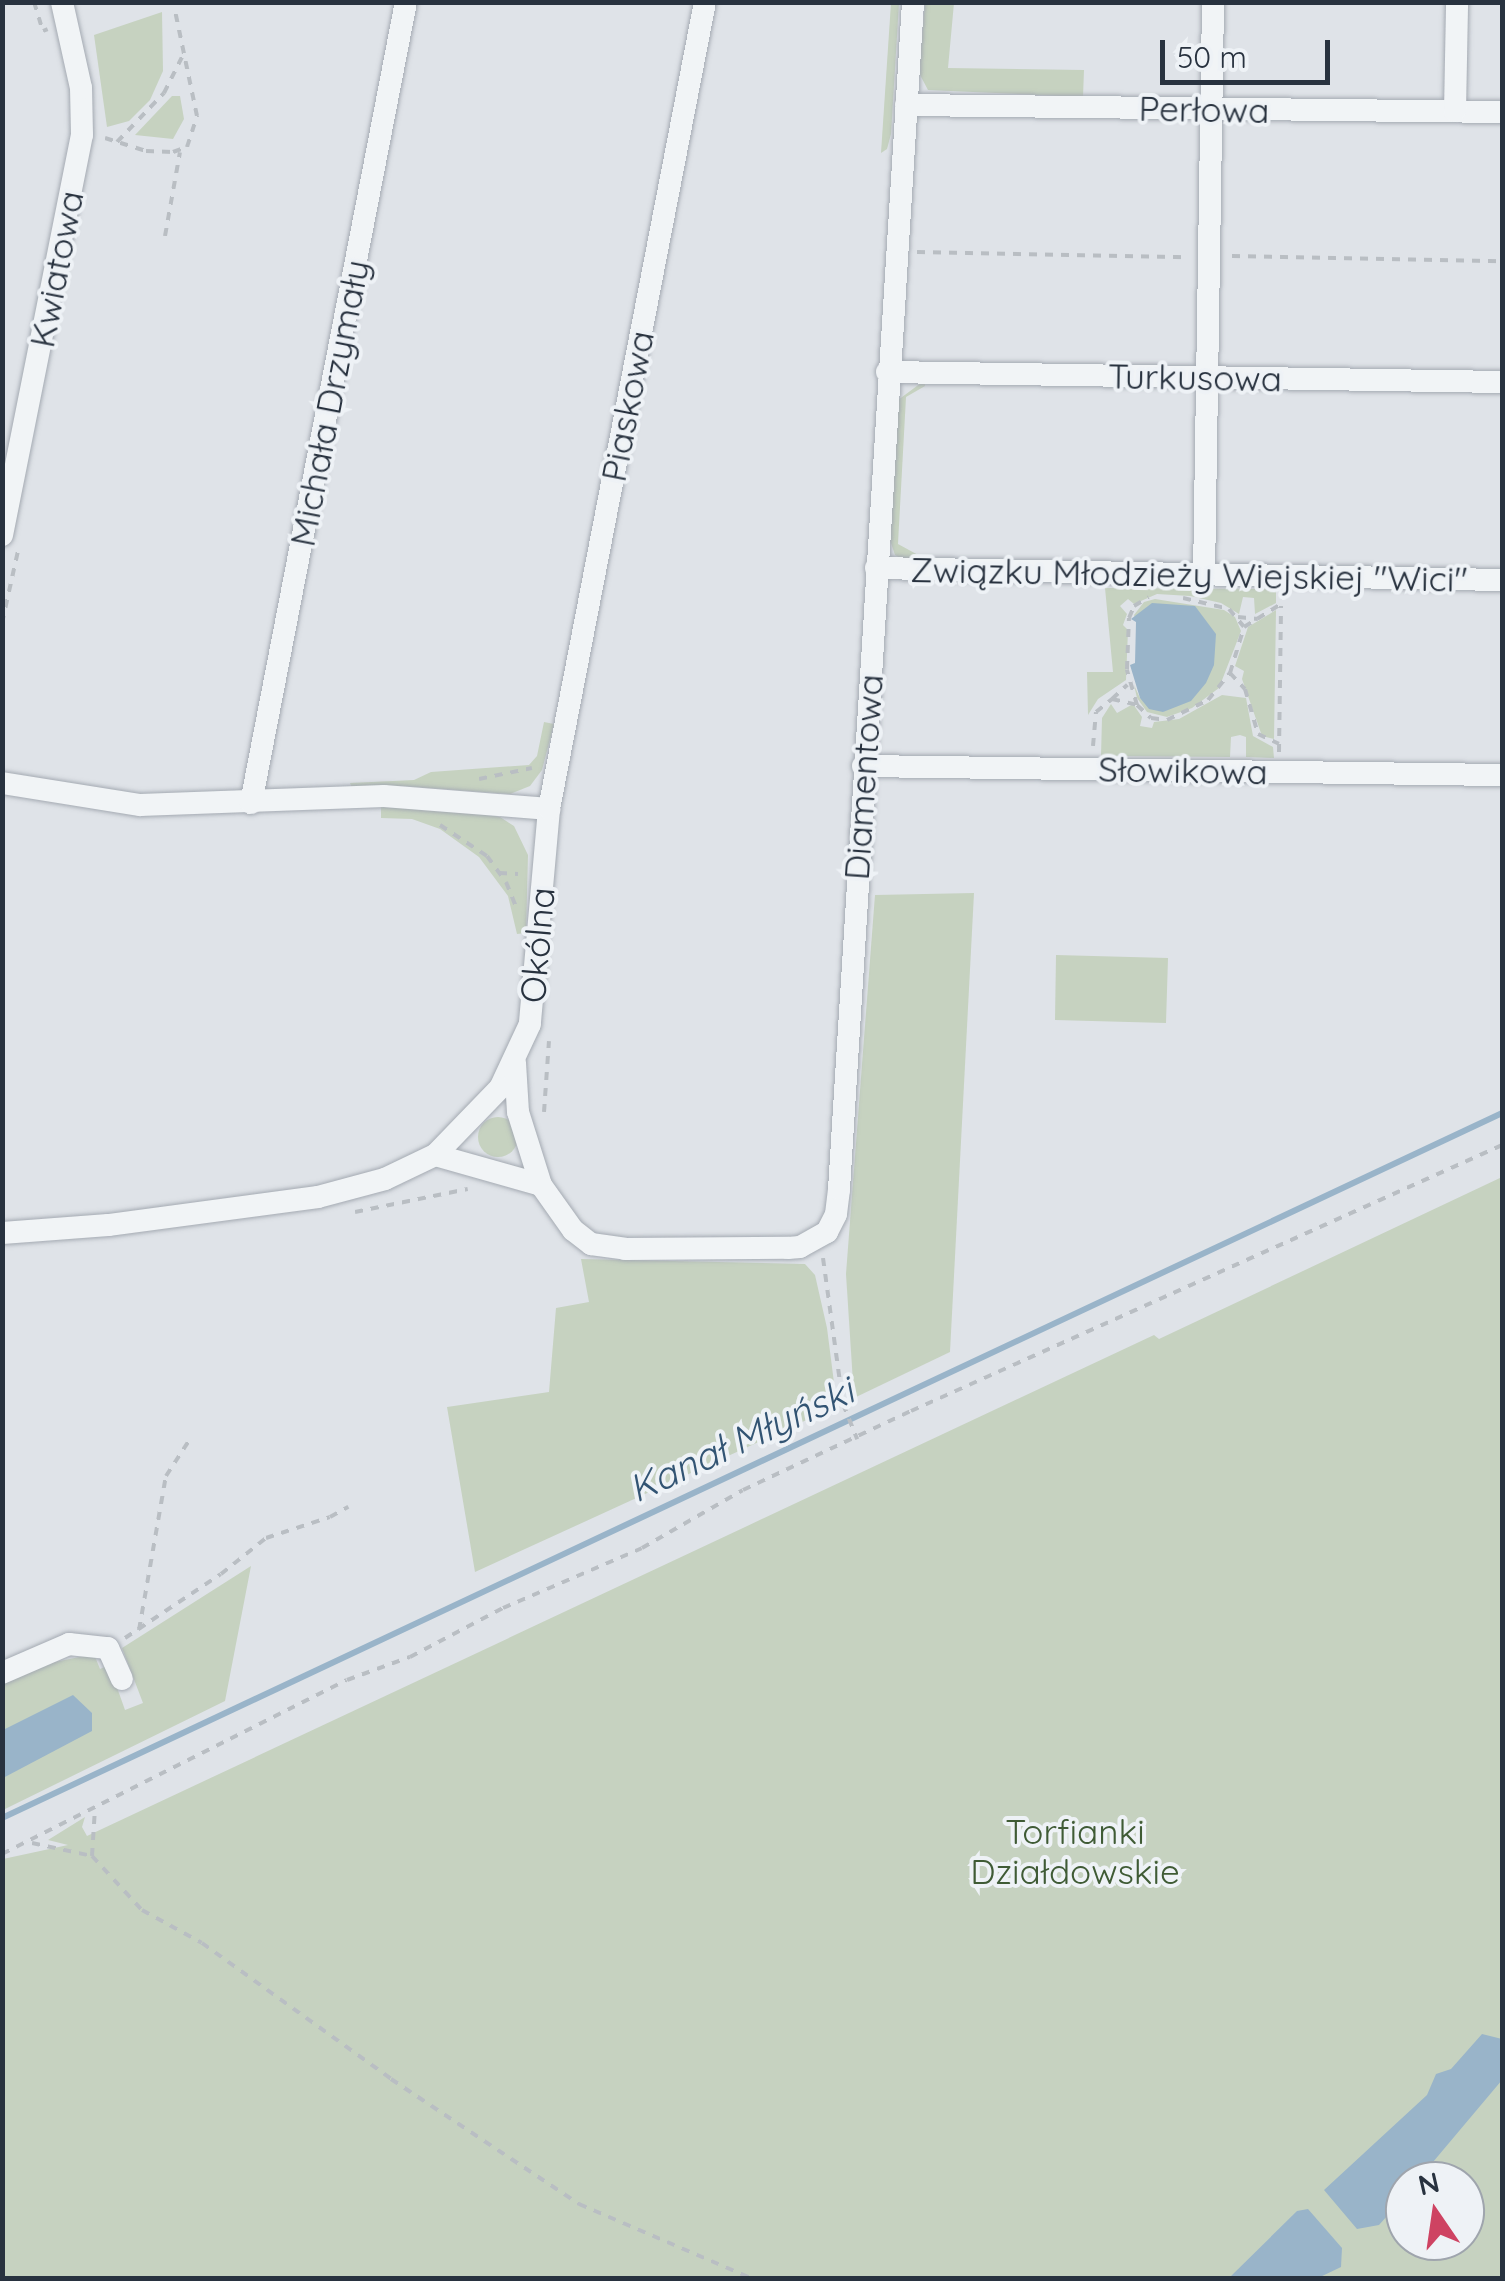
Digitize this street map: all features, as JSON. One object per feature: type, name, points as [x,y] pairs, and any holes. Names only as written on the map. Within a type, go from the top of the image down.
[{"type":"street","name":"Kwiatowa","points":[[2,535],[82,135],[81,88],[62,2]]},
{"type":"street","name":"Michała Drzymały","points":[[251,803],[406,2]]},
{"type":"street","name":"Piaskowa","points":[[549,809],[706,2]]},
{"type":"street","name":"Diamentowa","points":[[819,1237],[836,1214],[839,1190],[913,2]]},
{"type":"street","points":[[1204,576],[1213,2]]},
{"type":"street","points":[[1455,111],[1457,2]]},
{"type":"street","name":"Perłowa","points":[[906,105],[1502,112]]},
{"type":"street","name":"Turkusowa","points":[[887,372],[1502,382]]},
{"type":"street","name":"Związku Młodzieży Wiejskiej \"Wici\"","points":[[876,568],[1502,580]]},
{"type":"street","name":"Słowikowa","points":[[863,766],[1502,775]]},
{"type":"street","points":[[2,783],[140,805],[384,796],[549,809]]},
{"type":"street","name":"Okólna","points":[[2,1233],[108,1225],[318,1197],[385,1179],[435,1155],[484,1106],[515,1063],[530,1024],[549,809]]},
{"type":"street","points":[[515,1063],[518,1112],[541,1185],[573,1230],[602,1248],[788,1248],[819,1237]]},
{"type":"street","points":[[484,1106],[518,1112]]},
{"type":"street","points":[[468,1126],[470,1165]]},
{"type":"street","points":[[500,1173],[528,1146]]},
{"type":"street","points":[[435,1155],[541,1185]]},
{"type":"street","points":[[2,1673],[69,1644],[108,1648],[122,1679]]},
{"type":"path","points":[[82,135],[146,151],[187,147],[197,116],[175,11]]},
{"type":"path","points":[[117,142],[164,92],[184,53]]},
{"type":"path","points":[[166,236],[180,150]]},
{"type":"path","points":[[1158,597],[1134,606],[1129,618],[1129,684],[1137,705],[1151,718],[1182,716],[1222,687],[1244,627],[1281,604],[1278,762]]},
{"type":"path","points":[[1170,598],[1210,603],[1238,616],[1258,618]]},
{"type":"path","points":[[1238,616],[1244,627]]},
{"type":"path","points":[[1230,673],[1245,690],[1258,734],[1279,744]]},
{"type":"path","points":[[1094,759],[1092,723],[1096,712],[1129,684]]},
{"type":"path","points":[[1112,698],[1137,705]]},
{"type":"path","points":[[478,780],[531,770],[544,757]]},
{"type":"path","points":[[438,823],[487,856],[506,882],[517,912]]},
{"type":"path","points":[[500,873],[531,873]]},
{"type":"path","points":[[506,882],[518,874]]},
{"type":"path","points":[[2,1854],[347,1680],[410,1657],[502,1608],[642,1548],[743,1490],[1044,1348],[1502,1145]]},
{"type":"path","points":[[819,1237],[843,1404],[857,1438]]},
{"type":"path","points":[[138,1630],[146,1608],[166,1476],[190,1439]]},
{"type":"path","points":[[108,1648],[222,1574],[266,1538],[348,1507]]},
{"type":"path","points":[[92,1856],[95,1808]]},
{"type":"path","points":[[30,1842],[92,1856],[142,1910],[202,1943],[391,2079],[579,2204],[751,2278]]},
{"type":"green space","points":[[891,3],[899,3],[891,134],[887,149],[881,153]]},
{"type":"green space","points":[[925,3],[954,3],[948,68],[1084,70],[1083,97],[928,90],[919,73]]},
{"type":"green space","points":[[162,12],[163,71],[150,100],[129,121],[107,127],[94,35]]},
{"type":"green space","points":[[172,96],[180,96],[184,119],[173,139],[135,135]]},
{"type":"green space","points":[[925,380],[925,386],[906,397],[898,544],[920,556],[919,562],[907,562],[895,555],[890,540],[898,400]]},
{"type":"green space","points":[[1105,588],[1276,589],[1276,603],[1255,614],[1254,598],[1243,597],[1239,614],[1221,603],[1190,596],[1157,594],[1134,604],[1128,599],[1120,606],[1127,614],[1123,625],[1128,630],[1126,680],[1098,699],[1088,715],[1087,672],[1113,672]]},
{"type":"green space","points":[[1155,599],[1224,610],[1235,617],[1241,631],[1219,688],[1192,708],[1167,717],[1147,712],[1137,698],[1134,685],[1140,698],[1164,712],[1134,615],[1144,602]]},
{"type":"green space","points":[[1276,610],[1274,739],[1262,736],[1242,679],[1244,671],[1235,666],[1248,627]]},
{"type":"green space","points":[[1222,695],[1246,698],[1253,736],[1273,747],[1274,758],[1246,757],[1246,737],[1240,735],[1231,737],[1230,757],[1101,756],[1102,718],[1111,704],[1117,713],[1133,704],[1142,717],[1140,726],[1152,728],[1154,722],[1179,719]]},
{"type":"green space","points":[[544,722],[554,724],[542,770],[530,786],[510,794],[403,786],[352,788],[350,783],[414,780],[431,772],[529,765],[537,756]]},
{"type":"green space","points":[[381,807],[457,810],[500,817],[514,826],[528,855],[526,933],[517,934],[508,896],[479,857],[440,829],[412,819],[381,818]]},
{"type":"green space","points":[[974,893],[950,1352],[854,1398],[846,1274],[875,895]]},
{"type":"green space","points":[[1056,955],[1168,958],[1166,1023],[1055,1020]]},
{"type":"green space","points":[[498,1117],[512,1123],[518,1137],[512,1151],[498,1157],[484,1151],[478,1137],[484,1123]]},
{"type":"green space","name":"Torfianki Działdowskie","points":[[1502,1177],[1502,2278],[3,2278],[3,1859],[68,1845],[48,1840],[85,1817],[82,1827],[87,1836],[1154,1335],[1159,1339]]},
{"type":"green space","points":[[581,1259],[805,1264],[815,1275],[827,1328],[837,1406],[475,1572],[447,1407],[549,1392],[556,1308],[589,1302]]},
{"type":"green space","points":[[251,1566],[225,1701],[3,1810],[3,1684],[50,1663],[94,1654],[100,1669],[109,1665],[125,1710],[143,1703],[122,1648]]},
{"type":"water","points":[[1152,603],[1195,606],[1216,634],[1214,665],[1206,683],[1191,701],[1163,712],[1149,709],[1140,698],[1130,665],[1135,663],[1136,622],[1131,619]]},
{"type":"water","points":[[73,1695],[92,1713],[92,1731],[3,1778],[3,1730]]},
{"type":"water","points":[[1482,2034],[1502,2039],[1502,2080],[1434,2161],[1385,2161],[1385,2218],[1379,2225],[1357,2229],[1324,2190],[1427,2095],[1436,2074],[1451,2069]]},
{"type":"water","points":[[1308,2209],[1342,2248],[1341,2267],[1318,2278],[1229,2278],[1297,2211]]},
{"type":"waterway","name":"Kanał Młyński","points":[[2,1818],[1502,1113]]}]
